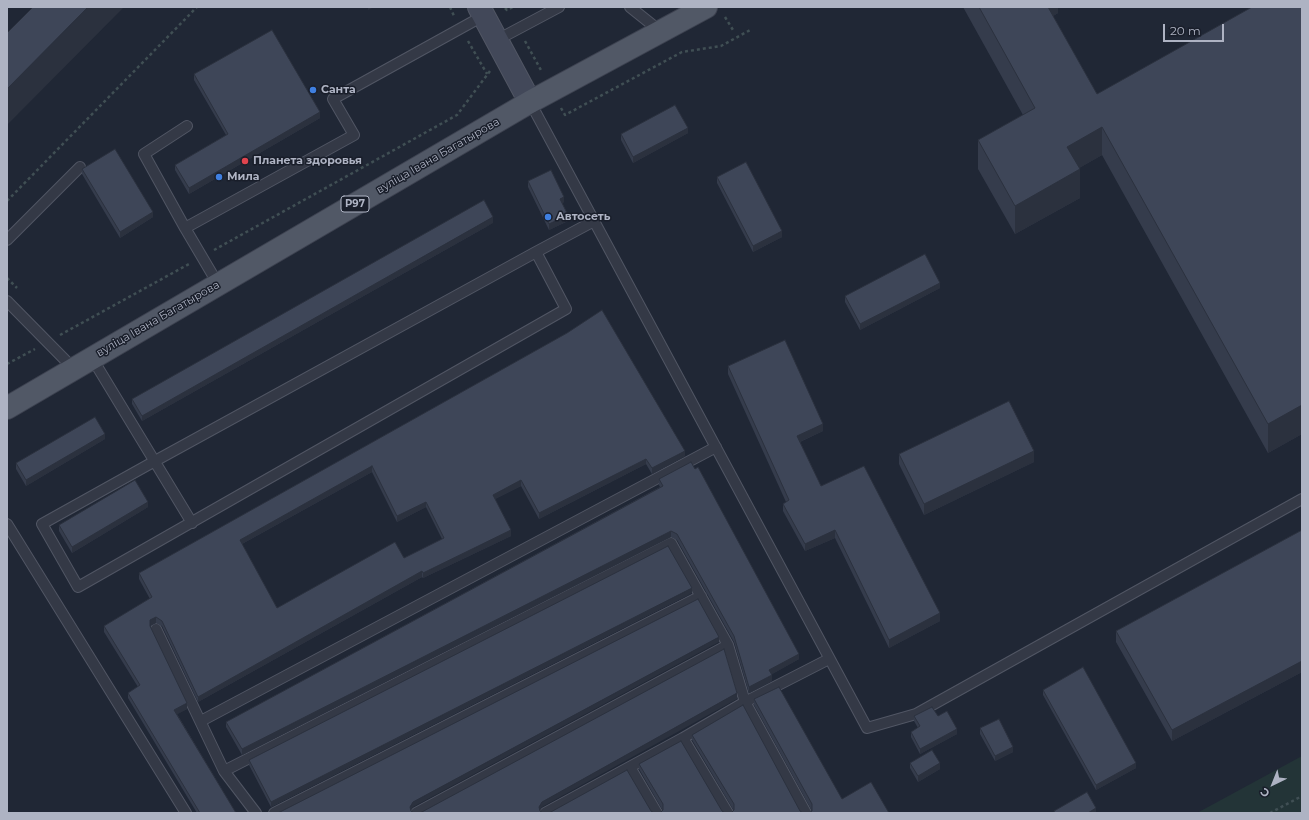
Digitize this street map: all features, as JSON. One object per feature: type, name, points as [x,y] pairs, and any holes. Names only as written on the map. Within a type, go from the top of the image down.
[{"type":"main road","name":"вуліца Івана Багатырова","points":[[7,408],[530,102],[660,31],[714,10]]},
{"type":"main road","points":[[481,11],[530,102]]},
{"type":"lane","points":[[497,40],[559,7]]},
{"type":"lane","points":[[630,7],[660,31]]},
{"type":"lane","points":[[185,228],[354,134],[334,99],[481,11]]},
{"type":"lane","points":[[530,102],[866,728],[916,714],[1302,498]]},
{"type":"lane","points":[[187,126],[144,154],[218,284]]},
{"type":"lane","points":[[7,240],[80,167]]},
{"type":"lane","points":[[536,252],[566,309],[78,587],[42,524],[155,461],[536,252],[594,221]]},
{"type":"lane","points":[[7,301],[83,363],[155,461],[192,522]]},
{"type":"lane","points":[[201,721],[716,448]]},
{"type":"lane","points":[[7,524],[186,813]]},
{"type":"lane","points":[[224,771],[671,543],[728,645],[745,702],[806,813]]},
{"type":"lane","points":[[274,813],[701,596]]},
{"type":"lane","points":[[156,629],[224,771],[256,813]]},
{"type":"lane","points":[[416,813],[728,645]]},
{"type":"lane","points":[[545,813],[683,738],[745,702],[829,659]]},
{"type":"lane","points":[[683,738],[728,813]]},
{"type":"lane","points":[[630,767],[657,813]]},
{"type":"path","points":[[7,201],[197,7]]},
{"type":"path","points":[[505,7],[507,10],[513,7]]},
{"type":"path","points":[[714,10],[733,30]]},
{"type":"path","points":[[565,115],[682,52],[721,46],[752,29]]},
{"type":"path","points":[[219,247],[457,115],[486,74]]},
{"type":"path","points":[[63,333],[184,266]]},
{"type":"path","points":[[7,364],[36,348]]},
{"type":"path","points":[[1270,813],[1302,796]]},
{"type":"shaded area","points":[[1302,756],[1302,813],[1197,813]]},
{"type":"building","points":[[33,7],[88,7],[7,89],[7,33]]},
{"type":"building","points":[[979,7],[1048,7],[1097,94],[1252,7],[1302,7],[1302,405],[1268,424],[1102,127],[1067,147],[1080,169],[1015,206],[978,140],[1035,108]]},
{"type":"building","points":[[272,30],[320,112],[189,188],[175,165],[228,134],[194,74]]},
{"type":"building","points":[[675,105],[688,128],[633,157],[621,134]]},
{"type":"building","points":[[115,149],[153,212],[120,232],[82,169]]},
{"type":"building","points":[[746,162],[782,231],[753,246],[717,177]]},
{"type":"building","points":[[551,170],[564,197],[560,199],[568,215],[549,224],[528,181]]},
{"type":"building","points":[[484,200],[493,217],[142,416],[132,399]]},
{"type":"building","points":[[925,254],[940,283],[860,324],[845,296]]},
{"type":"building","points":[[602,310],[685,451],[652,468],[646,459],[539,513],[521,480],[493,495],[511,530],[423,573],[422,571],[198,697],[162,621],[156,617],[150,620],[150,626],[187,703],[174,710],[236,813],[200,813],[128,693],[140,685],[104,626],[152,597],[139,573],[567,333]],"holes":[[[372,466],[397,516],[426,502],[444,538],[404,558],[395,542],[277,608],[240,540]]]},
{"type":"building","points":[[785,340],[823,424],[797,436],[821,486],[864,466],[940,613],[889,640],[835,530],[805,544],[783,504],[789,500],[728,366]]},
{"type":"building","points":[[1009,401],[1034,451],[924,504],[899,454]]},
{"type":"building","points":[[95,417],[105,434],[26,480],[16,463]]},
{"type":"building","points":[[691,462],[695,469],[698,467],[799,654],[769,670],[772,675],[749,687],[734,636],[677,534],[671,531],[242,749],[226,722],[663,486],[659,479]]},
{"type":"building","points":[[135,480],[148,502],[72,547],[59,525]]},
{"type":"building","points":[[1302,530],[1302,661],[1172,730],[1116,631]]},
{"type":"building","points":[[668,546],[692,588],[271,802],[249,760]]},
{"type":"building","points":[[698,599],[719,637],[413,802],[410,807],[411,811],[414,813],[278,813]]},
{"type":"building","points":[[724,649],[737,693],[542,802],[539,807],[540,811],[543,813],[420,813]]},
{"type":"building","points":[[1083,667],[1136,763],[1096,785],[1043,690]]},
{"type":"building","points":[[779,687],[842,799],[871,782],[889,813],[809,813],[812,811],[812,804],[754,699]]},
{"type":"building","points":[[743,705],[800,811],[803,813],[731,813],[734,810],[734,804],[692,735]]},
{"type":"building","points":[[932,707],[938,716],[947,711],[957,729],[920,749],[911,732],[920,726],[914,716]]},
{"type":"building","points":[[999,719],[1013,747],[995,756],[980,728]]},
{"type":"building","points":[[681,741],[722,811],[725,813],[660,813],[663,810],[663,804],[639,764]]},
{"type":"building","points":[[932,750],[940,763],[918,776],[910,763]]},
{"type":"building","points":[[627,770],[651,811],[654,813],[549,813]]},
{"type":"building","points":[[1087,792],[1096,808],[1088,813],[1055,813],[1054,811]]},
{"type":"place","name":"Санта","points":[[313,90]]},
{"type":"place","name":"Планета здоровья","points":[[245,161]]},
{"type":"place","name":"Мила","points":[[219,177]]},
{"type":"place","name":"Автосеть","points":[[548,217]]}]
